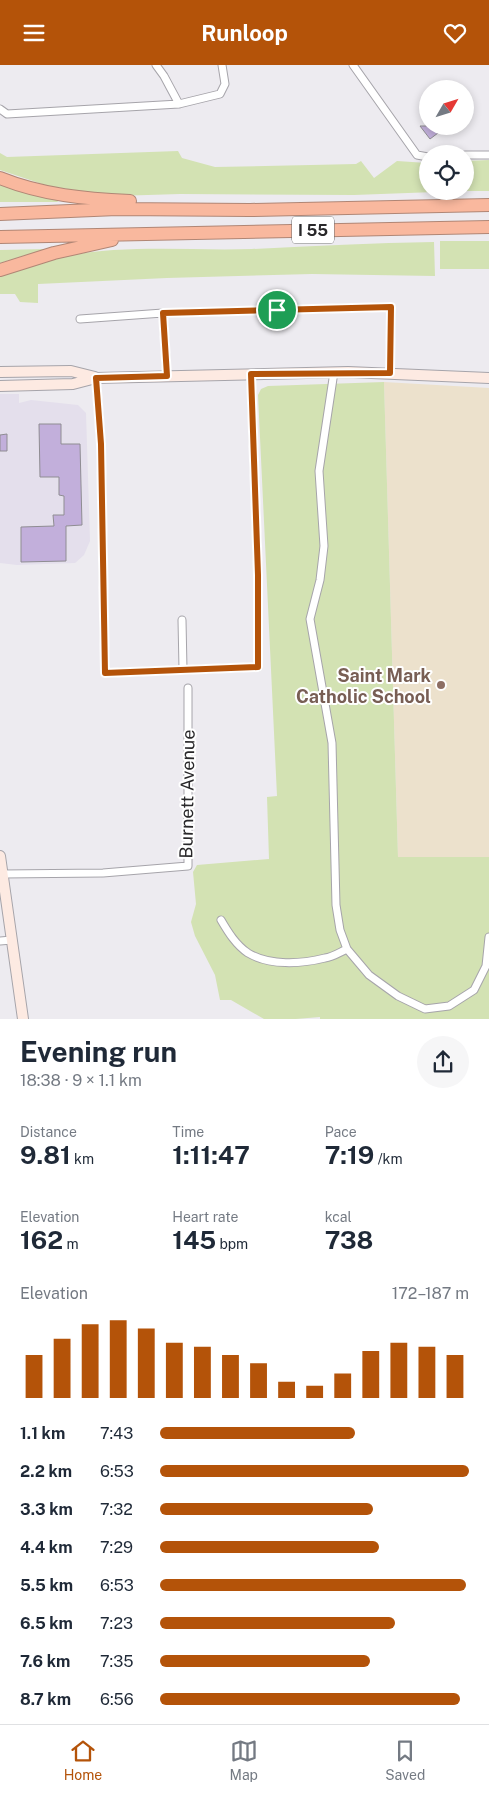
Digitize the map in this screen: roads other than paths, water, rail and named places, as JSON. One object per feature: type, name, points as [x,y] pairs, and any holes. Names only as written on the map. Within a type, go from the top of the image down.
[{"type":"highway","points":[[0,178],[26,187],[57,194],[87,199],[139,202],[159,209]]},
{"type":"highway","name":"I 55","points":[[0,215],[159,209],[250,210],[489,205]]},
{"type":"highway","name":"I 55","points":[[0,237],[489,227]]},
{"type":"highway","points":[[0,269],[54,253],[136,234]]},
{"type":"main road","points":[[0,372],[71,371],[96,378]]},
{"type":"main road","points":[[0,386],[73,385],[96,378],[334,372],[489,378]]},
{"type":"main road","points":[[0,857],[22,1019]]},
{"type":"street","points":[[156,65],[179,104]]},
{"type":"street","points":[[0,109],[7,114],[179,104],[220,94],[225,85],[222,65]]},
{"type":"street","points":[[353,65],[419,155]]},
{"type":"street","points":[[474,155],[489,155]]},
{"type":"street","points":[[80,319],[163,313],[391,307],[390,373]]},
{"type":"street","points":[[163,313],[167,376]]},
{"type":"street","points":[[334,372],[319,471],[324,546],[320,580],[310,619],[332,743],[336,905],[340,930],[347,949],[369,975],[398,996],[425,1009],[449,1006],[474,990],[486,966],[489,937]]},
{"type":"street","points":[[96,378],[101,435],[105,673],[258,667],[258,575],[251,374]]},
{"type":"street","points":[[182,620],[183,669]]},
{"type":"street","name":"Burnett Avenue","points":[[3,874],[103,873],[188,866],[188,688]]},
{"type":"street","points":[[222,920],[232,939],[248,953],[269,961],[298,962],[326,958],[347,949]]},
{"type":"street","points":[[0,941],[12,940]]},
{"type":"place","name":"Saint Mark Catholic School","points":[[441,685]]}]
